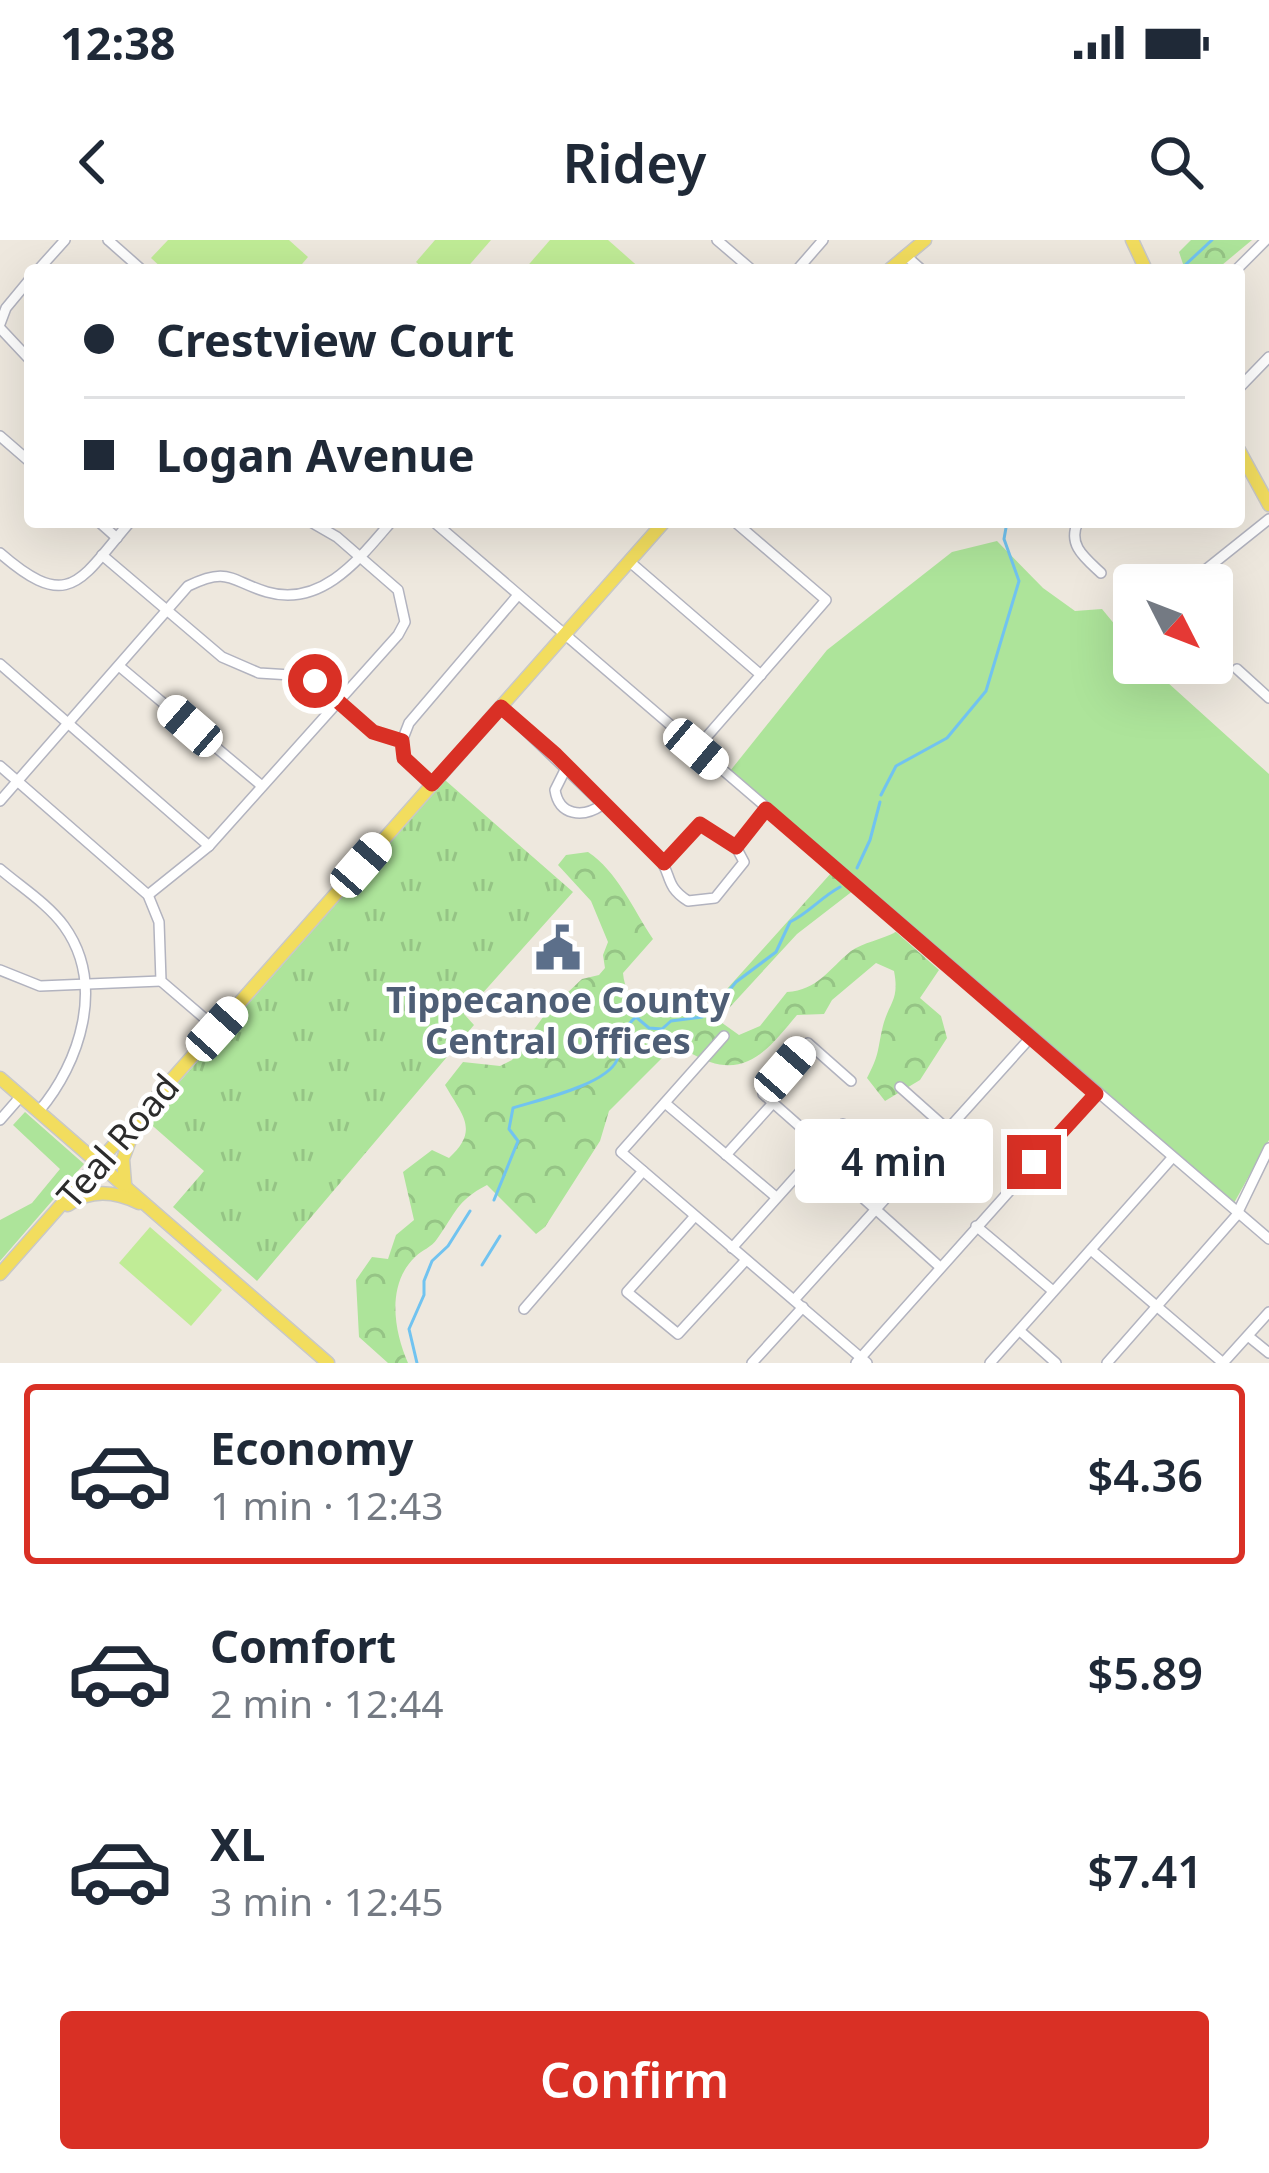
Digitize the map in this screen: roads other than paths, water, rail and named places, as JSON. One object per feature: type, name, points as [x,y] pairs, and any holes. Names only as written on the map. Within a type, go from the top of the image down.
[{"type":"main road","points":[[895,264],[925,240]]},
{"type":"main road","points":[[1245,461],[1269,505]]},
{"type":"main road","name":"Teal Road","points":[[0,1274],[659,528]]},
{"type":"main road","points":[[0,1078],[328,1363]]},
{"type":"main road","points":[[125,1186],[122,1168],[127,1141],[155,1099]]},
{"type":"main road","points":[[36,1234],[76,1199],[91,1194],[120,1195],[161,1217]]},
{"type":"street","points":[[43,264],[65,240]]},
{"type":"street","points":[[108,240],[135,264]]},
{"type":"street","points":[[717,240],[745,264]]},
{"type":"street","points":[[802,264],[823,240]]},
{"type":"street","points":[[1242,264],[1266,240]]},
{"type":"street","points":[[905,255],[915,264]]},
{"type":"street","points":[[24,286],[6,308],[0,326],[24,353]]},
{"type":"street","points":[[1245,382],[1269,357]]},
{"type":"street","points":[[0,436],[24,457]]},
{"type":"street","points":[[1213,564],[1269,519]]},
{"type":"street","points":[[105,528],[117,538]]},
{"type":"street","points":[[1,555],[37,583],[56,586],[76,581],[125,528]]},
{"type":"street","points":[[148,896],[209,846],[405,622],[398,590],[319,528]]},
{"type":"street","points":[[0,801],[188,586],[210,575],[241,578],[265,592],[290,596],[336,580],[386,528]]},
{"type":"street","points":[[441,528],[1269,1239]]},
{"type":"street","points":[[696,749],[826,601],[742,528]]},
{"type":"street","points":[[1076,528],[1076,547],[1101,573]]},
{"type":"street","points":[[102,555],[222,657],[258,679],[298,673],[315,681],[373,732],[402,741]]},
{"type":"street","points":[[630,562],[761,675]]},
{"type":"street","points":[[432,784],[404,758],[402,741],[409,723],[518,595]]},
{"type":"street","points":[[0,664],[209,846]]},
{"type":"street","points":[[119,666],[262,786]]},
{"type":"street","points":[[1237,669],[1269,698]]},
{"type":"street","points":[[501,707],[664,863],[673,892],[688,901],[707,901],[744,862],[736,847],[700,824],[664,863]]},
{"type":"street","points":[[0,766],[148,896],[159,922],[161,982]]},
{"type":"street","points":[[566,766],[555,790],[559,805],[568,812],[588,813],[602,806]]},
{"type":"street","points":[[736,847],[766,809]]},
{"type":"street","points":[[0,869],[67,930],[75,945],[82,986],[83,1019],[74,1060],[39,1111]]},
{"type":"street","points":[[0,970],[40,986],[161,982],[217,1029]]},
{"type":"street","points":[[724,1036],[621,1152],[862,1361],[1096,1094]]},
{"type":"street","points":[[752,1363],[875,1207],[1031,1037]]},
{"type":"street","points":[[851,1081],[808,1043],[763,1094],[940,1268]]},
{"type":"street","points":[[900,1087],[946,1128]]},
{"type":"street","points":[[0,1120],[21,1096]]},
{"type":"street","points":[[665,1103],[776,1197]]},
{"type":"street","points":[[726,1155],[773,1103]]},
{"type":"street","points":[[732,1248],[843,1124]]},
{"type":"street","points":[[1107,1363],[1236,1214],[1269,1148]]},
{"type":"street","points":[[990,1363],[1172,1158]]},
{"type":"street","points":[[524,1309],[643,1172]]},
{"type":"street","points":[[695,1216],[627,1292],[678,1334],[746,1260]]},
{"type":"street","points":[[976,1226],[1054,1292]]},
{"type":"street","points":[[1091,1250],[1223,1363],[1269,1312]]},
{"type":"street","points":[[1020,1330],[1056,1363]]},
{"type":"street","points":[[1248,1336],[1269,1353]]},
{"type":"waterway","points":[[1186,264],[1212,240]]},
{"type":"waterway","points":[[881,795],[896,766],[947,738],[986,691],[1019,581],[1004,539],[1006,528]]},
{"type":"waterway","points":[[857,868],[880,802]]},
{"type":"waterway","points":[[494,1200],[518,1141],[509,1129],[513,1108],[600,1077],[617,1060],[625,1032],[636,1017],[649,1028],[662,1029],[671,1021],[702,1017],[713,1010],[736,982],[776,952],[790,922],[840,887]]},
{"type":"waterway","points":[[417,1363],[409,1329],[424,1295],[424,1281],[432,1261],[448,1246],[470,1211]]},
{"type":"waterway","points":[[482,1265],[500,1236]]},
{"type":"place","name":"Tippecanoe County Central Offices","points":[[558,948]]}]
